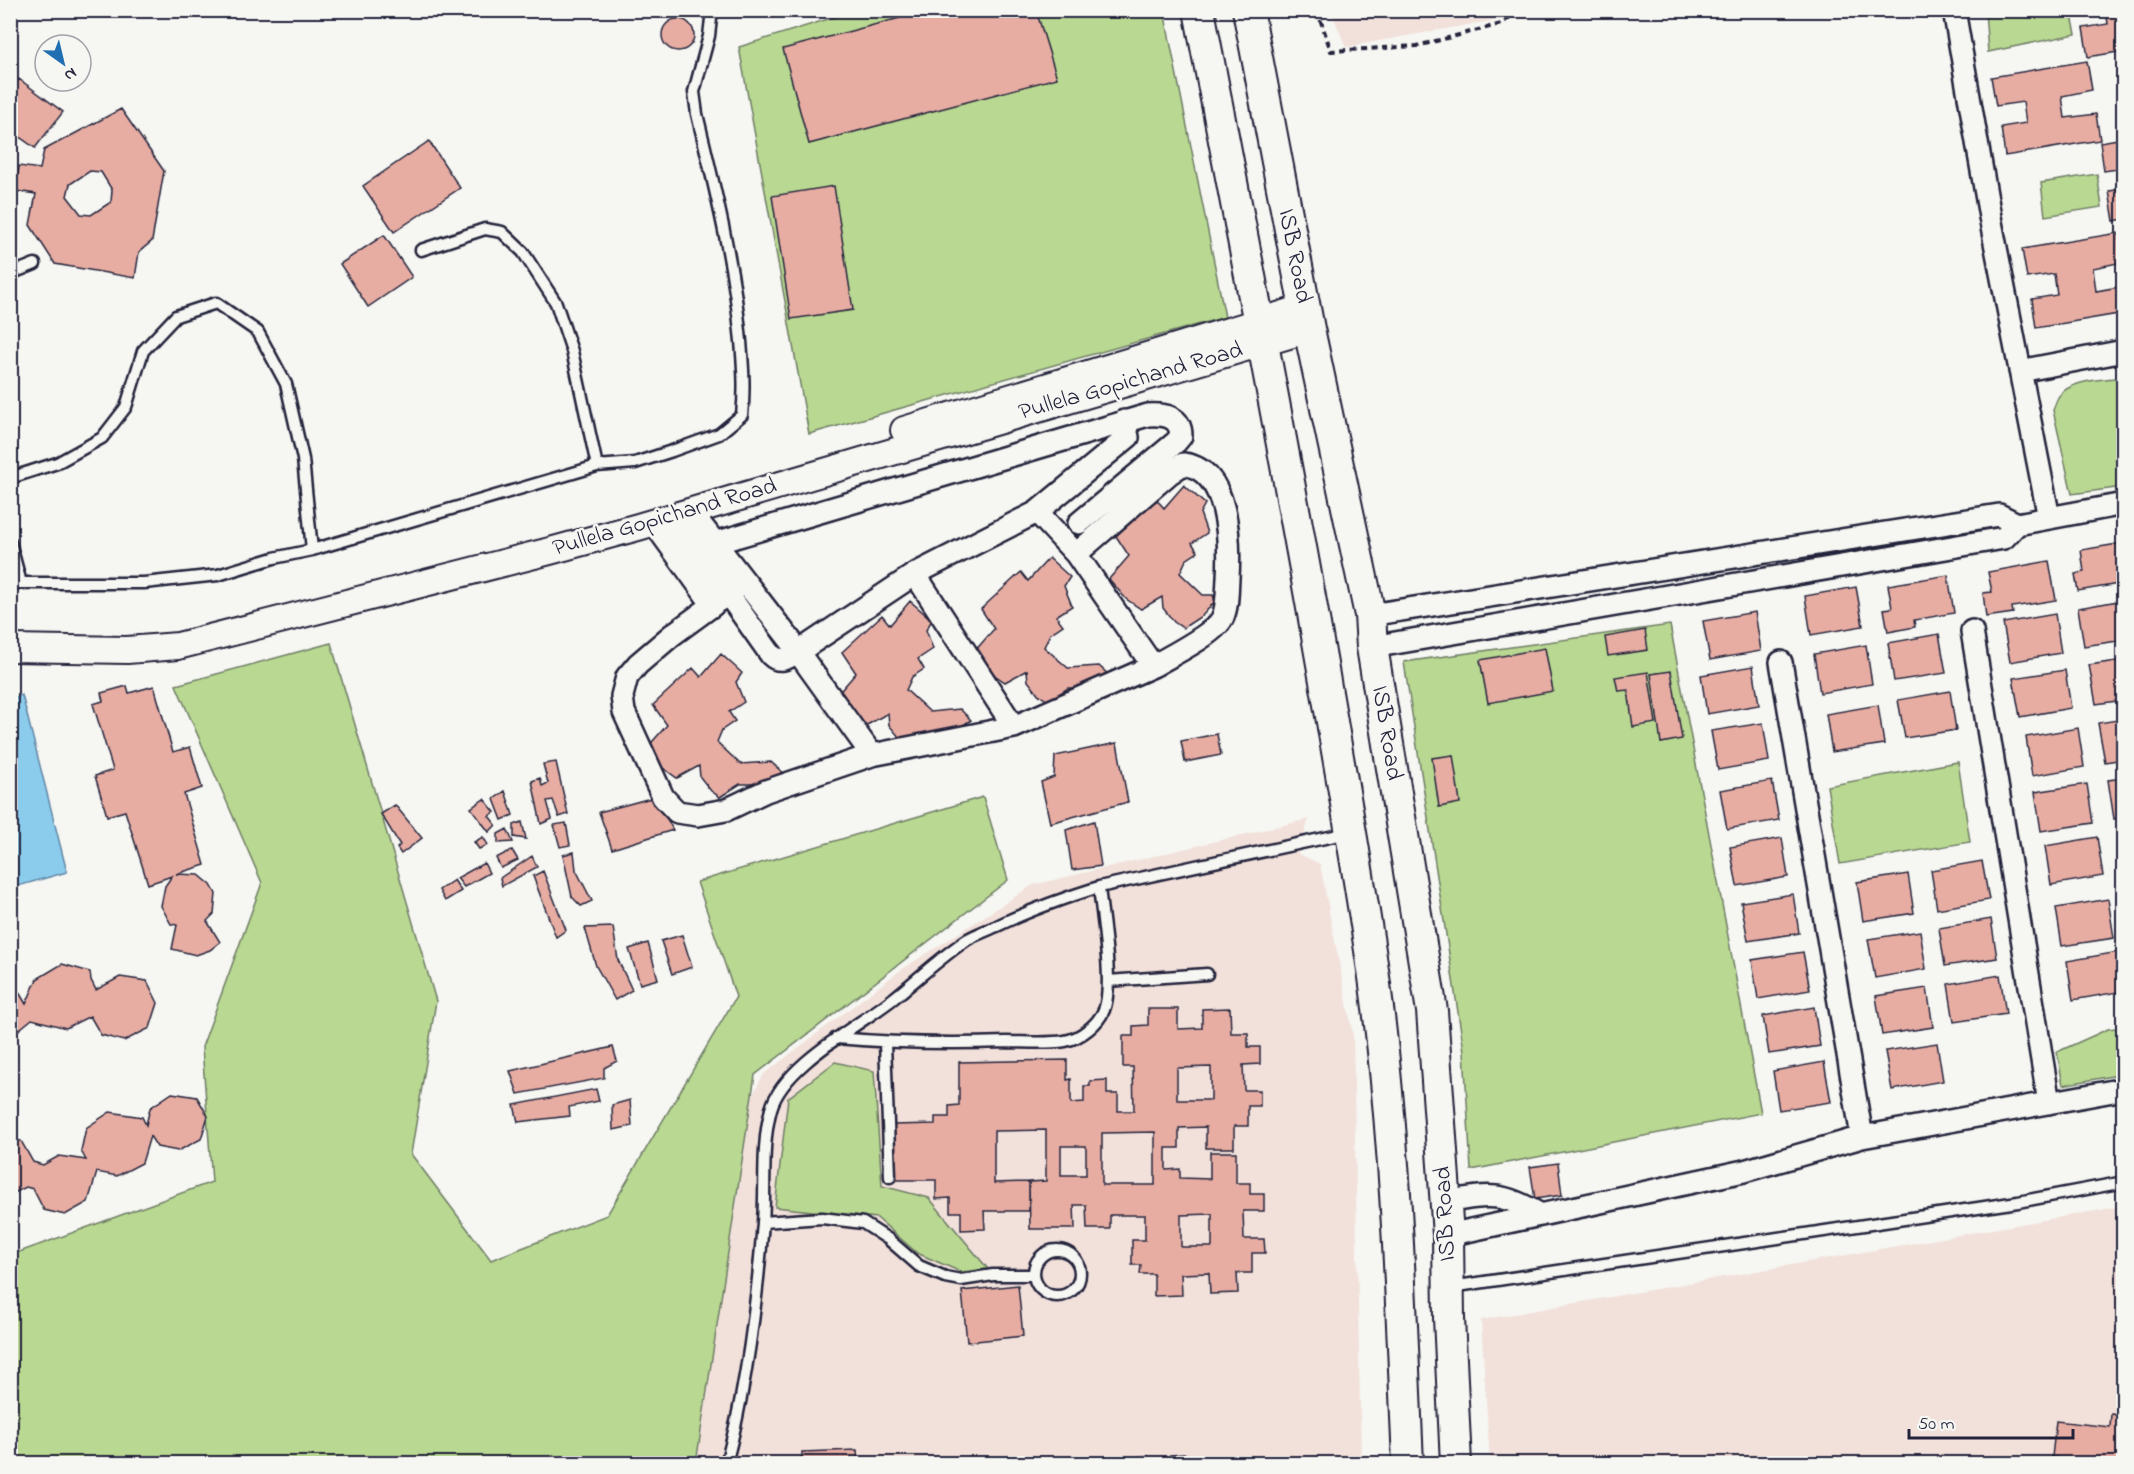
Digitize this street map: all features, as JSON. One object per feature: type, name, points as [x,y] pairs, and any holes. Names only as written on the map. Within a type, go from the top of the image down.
[{"type":"main road","name":"ISB Road","points":[[1198,10],[1303,554],[1374,980],[1389,1113],[1408,1464]]},
{"type":"main road","name":"ISB Road","points":[[1248,10],[1306,318],[1370,615],[1372,647],[1432,1011],[1448,1235],[1456,1464]]},
{"type":"street","points":[[1954,10],[2049,518]]},
{"type":"street","name":"Pullela Gopichand Road","points":[[10,648],[127,651],[178,646],[538,554],[854,454],[1306,318]]},
{"type":"street","points":[[2020,371],[2124,351]]},
{"type":"street","points":[[657,518],[715,543],[1148,414],[1165,414],[1175,420],[1181,428],[1181,436],[1079,523]]},
{"type":"street","points":[[657,518],[729,593],[775,659],[783,660],[794,646],[915,573],[1037,512],[1128,437],[1124,421]]},
{"type":"street","name":"Pullela Gopichand Road","points":[[10,634],[130,637],[177,632],[546,539],[657,518],[854,454]]},
{"type":"street","points":[[729,593],[638,664],[627,676],[622,696],[624,712],[663,797],[677,812],[698,815],[726,810],[765,791],[872,755],[1014,727],[1153,666],[1206,634],[1221,622],[1226,608],[1229,554],[1227,525],[1222,503],[1214,485],[1205,473],[1191,465],[1183,464],[1170,473],[1076,554]]},
{"type":"street","points":[[1372,647],[2004,538],[2017,524],[2124,504]]},
{"type":"street","points":[[1037,512],[1076,554],[1153,666]]},
{"type":"street","points":[[1370,615],[1999,515],[2017,524]]},
{"type":"street","points":[[715,543],[729,593]]},
{"type":"street","points":[[915,573],[1014,727]]},
{"type":"street","points":[[1972,631],[2049,1103]]},
{"type":"street","points":[[794,646],[872,755]]},
{"type":"street","points":[[1781,662],[1862,1137]]},
{"type":"street","points":[[1448,1235],[1744,1171],[1862,1137],[2124,1089]]},
{"type":"street","points":[[1446,1202],[1483,1196],[1506,1197],[1541,1215]]},
{"type":"lane","points":[[10,542],[16,583],[144,583],[218,575],[274,558],[312,550],[597,466],[635,463],[719,434],[742,415],[745,392],[730,254],[697,114],[694,92],[709,36],[712,10]]},
{"type":"lane","points":[[421,250],[485,229],[502,232],[523,252],[556,303],[572,351],[597,466]]},
{"type":"lane","points":[[10,274],[35,264]]},
{"type":"lane","points":[[10,478],[57,464],[102,438],[126,407],[143,351],[176,316],[216,303],[258,332],[286,384],[303,459],[312,550]]},
{"type":"lane","points":[[726,1464],[734,1433],[757,1303],[766,1133],[772,1107],[782,1088],[811,1058],[969,939],[1061,899],[1099,887],[1351,832]]},
{"type":"lane","points":[[836,1038],[949,1044],[1067,1041],[1096,1024],[1104,1011],[1109,991],[1099,887]]},
{"type":"lane","points":[[1108,981],[1207,974]]},
{"type":"lane","points":[[885,1042],[890,1177]]},
{"type":"lane","points":[[1449,1287],[2018,1202],[2124,1182]]},
{"type":"lane","points":[[763,1222],[822,1218],[863,1223],[888,1239],[919,1266],[945,1277],[961,1280],[993,1275],[1034,1275]]},
{"type":"lane","points":[[1059,1249],[1070,1252],[1077,1260],[1080,1270],[1079,1280],[1074,1289],[1065,1295],[1055,1296],[1044,1293],[1037,1285],[1034,1275],[1035,1265],[1040,1256],[1059,1249]]},
{"type":"path","points":[[1317,10],[1330,51],[1417,46],[1501,24],[1520,10]]},
{"type":"shaded area","points":[[1331,11],[1544,11],[1346,47]]},
{"type":"shaded area","points":[[1309,819],[1298,854],[1320,864],[1353,1035],[1361,1463],[687,1464],[727,1142],[764,1074],[898,972],[1033,885]]},
{"type":"shaded area","points":[[2123,1206],[2123,1463],[1490,1463],[1481,1320]]},
{"type":"green space","points":[[854,11],[1164,11],[1225,317],[809,434],[739,47]]},
{"type":"green space","points":[[1985,11],[2071,11],[2076,34],[1988,52]]},
{"type":"green space","points":[[2097,174],[2102,207],[2045,216],[2041,183]]},
{"type":"green space","points":[[2123,377],[2123,487],[2072,494],[2053,410],[2057,399],[2064,390],[2080,383]]},
{"type":"green space","points":[[1670,625],[1761,1113],[1471,1170],[1464,1051],[1404,662]]},
{"type":"green space","points":[[331,643],[436,1001],[411,1154],[491,1260],[607,1215],[736,997],[697,882],[983,797],[1008,880],[755,1075],[696,1463],[11,1464],[11,1255],[212,1182],[202,1047],[262,883],[176,685]]},
{"type":"green space","points":[[1958,762],[1970,842],[1840,864],[1827,786]]},
{"type":"green space","points":[[2123,1027],[2123,1074],[2063,1085],[2057,1052],[2108,1029]]},
{"type":"green space","points":[[835,1062],[874,1071],[882,1186],[929,1198],[988,1269],[961,1272],[917,1253],[877,1218],[775,1207],[788,1098]]},
{"type":"water","points":[[22,695],[67,872],[11,888],[11,699]]},
{"type":"building","points":[[930,10],[1036,10],[1057,78],[809,144],[783,49]]},
{"type":"building","points":[[2106,10],[2124,10],[2124,51],[2088,57],[2083,28],[2108,24]]},
{"type":"building","points":[[678,19],[690,23],[694,35],[690,47],[678,51],[666,47],[662,35],[666,23]]},
{"type":"building","points":[[2087,61],[2092,90],[2062,96],[2065,118],[2096,114],[2100,140],[2005,156],[2001,127],[2026,123],[2023,102],[1996,106],[1991,77]]},
{"type":"building","points":[[19,79],[33,90],[33,93],[38,93],[63,112],[35,148],[10,130],[10,91]]},
{"type":"building","points":[[121,109],[164,171],[152,241],[139,252],[135,278],[55,264],[30,225],[36,194],[16,191],[19,166],[40,169],[44,150]],"holes":[[[90,171],[101,172],[112,190],[111,202],[91,215],[81,214],[67,196],[70,184]]]},
{"type":"building","points":[[2124,138],[2124,168],[2104,171],[2100,142]]},
{"type":"building","points":[[429,141],[460,188],[394,232],[363,186]]},
{"type":"building","points":[[834,186],[853,310],[791,319],[772,196]]},
{"type":"building","points":[[2124,189],[2124,219],[2114,221],[2109,191]]},
{"type":"building","points":[[2118,233],[2123,262],[2093,268],[2096,291],[2124,286],[2124,313],[2036,328],[2032,299],[2057,295],[2054,274],[2027,278],[2022,249]]},
{"type":"building","points":[[384,235],[412,277],[368,307],[340,264]]},
{"type":"building","points":[[1184,485],[1205,504],[1200,513],[1207,533],[1192,543],[1198,552],[1186,560],[1180,573],[1203,595],[1213,595],[1215,601],[1203,615],[1183,628],[1174,622],[1163,608],[1162,597],[1141,609],[1126,599],[1109,579],[1129,556],[1116,536],[1156,499],[1164,508]]},
{"type":"building","points":[[2124,543],[2124,583],[2078,591],[2075,574],[2084,572],[2081,550]]},
{"type":"building","points":[[1049,558],[1070,577],[1064,586],[1072,606],[1056,616],[1063,625],[1050,634],[1044,647],[1068,668],[1099,666],[1110,676],[1093,688],[1068,688],[1048,701],[1039,695],[1028,681],[1027,670],[1005,682],[990,672],[974,652],[994,629],[981,609],[1021,572],[1028,581]]},
{"type":"building","points":[[2049,561],[2056,600],[2012,607],[2013,613],[1986,617],[1983,593],[1992,592],[1988,572]]},
{"type":"building","points":[[1948,575],[1954,613],[1914,620],[1915,627],[1888,632],[1884,609],[1892,608],[1888,585]]},
{"type":"building","points":[[1856,587],[1863,626],[1811,635],[1805,596]]},
{"type":"building","points":[[2124,600],[2124,640],[2084,646],[2078,608]]},
{"type":"building","points":[[910,601],[932,620],[926,630],[933,649],[918,659],[924,669],[912,677],[906,690],[930,712],[960,709],[971,720],[954,731],[929,732],[909,745],[889,725],[888,713],[867,725],[852,715],[836,696],[856,673],[842,652],[882,615],[890,625]]},
{"type":"building","points":[[1755,612],[1761,651],[1710,660],[1703,621]]},
{"type":"building","points":[[2055,614],[2061,653],[2010,662],[2003,623]]},
{"type":"building","points":[[1645,630],[1648,650],[1608,656],[1605,637]]},
{"type":"building","points":[[1939,634],[1946,673],[1894,681],[1888,643]]},
{"type":"building","points":[[1866,645],[1872,684],[1820,693],[1814,654]]},
{"type":"building","points":[[1545,648],[1553,691],[1488,703],[1480,660]]},
{"type":"building","points":[[721,654],[742,673],[736,682],[744,702],[729,712],[735,721],[722,730],[717,742],[740,764],[771,762],[782,772],[765,784],[740,784],[720,797],[711,791],[700,777],[699,766],[677,778],[663,768],[646,749],[667,725],[653,705],[693,668],[701,677]]},
{"type":"building","points":[[2124,660],[2124,700],[2096,704],[2089,665]]},
{"type":"building","points":[[1753,666],[1759,705],[1707,714],[1701,675]]},
{"type":"building","points":[[2065,670],[2071,708],[2020,717],[2013,678]]},
{"type":"building","points":[[1671,671],[1682,739],[1661,743],[1651,674]]},
{"type":"building","points":[[1648,672],[1656,723],[1633,727],[1628,690],[1618,691],[1615,677]]},
{"type":"building","points":[[127,686],[129,693],[154,686],[173,752],[190,747],[202,788],[184,794],[205,865],[176,874],[199,875],[211,885],[216,894],[214,914],[207,921],[220,942],[210,950],[196,955],[172,949],[177,925],[171,924],[161,906],[165,886],[172,876],[148,884],[125,811],[107,816],[95,776],[113,770],[93,704],[103,701],[101,693]]},
{"type":"building","points":[[1950,691],[1956,730],[1905,738],[1898,700]]},
{"type":"building","points":[[1878,705],[1884,744],[1832,752],[1826,714]]},
{"type":"building","points":[[2124,719],[2124,759],[2105,762],[2098,723]]},
{"type":"building","points":[[1763,723],[1769,761],[1718,770],[1711,731]]},
{"type":"building","points":[[2078,728],[2084,767],[2032,776],[2026,737]]},
{"type":"building","points":[[1217,734],[1221,755],[1185,762],[1181,741]]},
{"type":"building","points":[[1117,743],[1128,802],[1050,823],[1041,782],[1054,777],[1055,756]]},
{"type":"building","points":[[1453,755],[1460,803],[1439,807],[1432,758]]},
{"type":"building","points":[[556,762],[568,814],[559,817],[553,800],[547,801],[552,819],[541,824],[532,781],[540,778],[542,786],[548,783],[543,764]]},
{"type":"building","points":[[2124,778],[2124,817],[2114,819],[2108,780]]},
{"type":"building","points":[[1772,781],[1779,820],[1727,829],[1720,790]]},
{"type":"building","points":[[2087,784],[2093,823],[2041,831],[2035,792]]},
{"type":"building","points":[[505,791],[513,815],[502,820],[494,799]]},
{"type":"building","points":[[655,797],[673,830],[612,849],[599,812]]},
{"type":"building","points":[[484,799],[495,812],[489,816],[496,825],[489,832],[471,808]]},
{"type":"building","points":[[395,805],[422,838],[401,854],[397,848],[400,845],[381,814]]},
{"type":"building","points":[[1094,821],[1101,866],[1072,870],[1066,830]]},
{"type":"building","points":[[522,822],[526,839],[514,837],[514,825]]},
{"type":"building","points":[[566,823],[570,845],[560,847],[554,825]]},
{"type":"building","points":[[507,829],[513,842],[498,843],[498,834]]},
{"type":"building","points":[[2118,836],[2124,836],[2124,870]]},
{"type":"building","points":[[483,837],[488,845],[479,849],[474,842]]},
{"type":"building","points":[[2097,837],[2103,876],[2051,885],[2045,846]]},
{"type":"building","points":[[1782,838],[1788,877],[1737,886],[1730,847]]},
{"type":"building","points":[[512,850],[518,860],[501,868],[496,858]]},
{"type":"building","points":[[574,852],[576,870],[592,901],[581,906],[572,897],[563,855]]},
{"type":"building","points":[[532,856],[537,867],[502,886],[500,878]]},
{"type":"building","points":[[1982,861],[1989,900],[1937,909],[1931,870]]},
{"type":"building","points":[[484,863],[489,873],[464,887],[457,878]]},
{"type":"building","points":[[543,871],[566,930],[556,937],[533,876]]},
{"type":"building","points":[[1908,874],[1914,913],[1863,921],[1857,882]]},
{"type":"building","points":[[454,880],[461,891],[445,901],[439,890]]},
{"type":"building","points":[[1793,894],[1799,933],[1748,941],[1741,902]]},
{"type":"building","points":[[2108,899],[2114,938],[2062,946],[2056,908]]},
{"type":"building","points":[[1991,919],[1997,958],[1945,966],[1939,928]]},
{"type":"building","points":[[613,927],[618,960],[632,990],[615,1000],[596,966],[585,928]]},
{"type":"building","points":[[1920,931],[1926,969],[1875,978],[1868,939]]},
{"type":"building","points":[[682,935],[692,967],[672,974],[661,941]]},
{"type":"building","points":[[648,943],[658,979],[640,984],[629,949]]},
{"type":"building","points":[[1803,952],[1810,990],[1758,999],[1752,960]]},
{"type":"building","points":[[2118,952],[2124,991],[2073,1000],[2067,961]]},
{"type":"building","points":[[62,964],[90,972],[96,990],[120,977],[147,981],[158,1003],[150,1028],[124,1041],[101,1035],[90,1016],[66,1028],[32,1019],[10,1037],[10,977],[26,1004],[37,979]]},
{"type":"building","points":[[2000,975],[2006,1014],[1954,1022],[1948,984]]},
{"type":"building","points":[[1927,988],[1933,1027],[1882,1035],[1876,996]]},
{"type":"building","points":[[1814,1007],[1820,1046],[1769,1054],[1763,1016]]},
{"type":"building","points":[[1230,1008],[1231,1033],[1248,1033],[1248,1047],[1260,1047],[1260,1064],[1243,1065],[1244,1090],[1260,1090],[1260,1106],[1248,1106],[1248,1126],[1234,1126],[1234,1148],[1206,1148],[1206,1127],[1179,1128],[1179,1148],[1166,1148],[1166,1170],[1180,1169],[1180,1178],[1210,1179],[1210,1152],[1236,1152],[1236,1183],[1250,1183],[1250,1194],[1264,1194],[1264,1211],[1243,1211],[1244,1239],[1264,1239],[1265,1253],[1252,1253],[1252,1273],[1237,1273],[1238,1293],[1210,1294],[1209,1273],[1181,1274],[1182,1295],[1154,1296],[1154,1274],[1140,1274],[1141,1265],[1132,1265],[1132,1240],[1145,1240],[1145,1215],[1110,1215],[1110,1229],[1087,1229],[1086,1205],[1074,1205],[1075,1229],[1030,1229],[1029,1182],[1029,1211],[984,1211],[985,1229],[961,1230],[961,1212],[950,1212],[950,1198],[936,1199],[936,1180],[894,1180],[894,1125],[935,1124],[935,1117],[949,1117],[949,1106],[959,1105],[959,1062],[1067,1060],[1067,1080],[1071,1079],[1071,1103],[1084,1102],[1084,1086],[1090,1086],[1090,1081],[1107,1080],[1107,1094],[1118,1094],[1118,1111],[1134,1111],[1133,1067],[1123,1067],[1123,1036],[1133,1036],[1133,1026],[1148,1025],[1148,1009],[1178,1009],[1178,1029],[1202,1028],[1202,1009]],"holes":[[[1211,1067],[1211,1100],[1177,1100],[1177,1068]],[[1046,1130],[1046,1181],[994,1183],[994,1131]],[[1155,1132],[1155,1185],[1102,1185],[1102,1133]],[[1061,1146],[1086,1146],[1086,1175],[1061,1175]],[[1212,1214],[1212,1247],[1181,1247],[1181,1215]]]},
{"type":"building","points":[[1937,1043],[1943,1081],[1892,1090],[1885,1051]]},
{"type":"building","points":[[613,1047],[617,1061],[604,1068],[604,1078],[518,1094],[510,1071]]},
{"type":"building","points":[[1824,1062],[1831,1102],[1779,1110],[1773,1071]]},
{"type":"building","points":[[596,1089],[599,1101],[569,1107],[570,1116],[518,1122],[514,1105]]},
{"type":"building","points":[[172,1093],[197,1097],[208,1116],[201,1139],[178,1151],[157,1147],[150,1136],[142,1163],[117,1176],[97,1172],[88,1202],[65,1215],[44,1210],[33,1189],[26,1187],[10,1195],[10,1139],[21,1141],[33,1162],[43,1165],[59,1156],[86,1160],[81,1151],[86,1128],[110,1112],[142,1117],[146,1125],[150,1108]]},
{"type":"building","points":[[630,1100],[632,1126],[613,1130],[612,1105]]},
{"type":"building","points":[[1558,1163],[1562,1195],[1535,1199],[1530,1167]]},
{"type":"building","points":[[1018,1285],[1023,1336],[967,1342],[962,1291]]},
{"type":"building","points":[[2111,1414],[2124,1416],[2124,1464],[2069,1464],[2069,1459],[2052,1457],[2056,1421],[2110,1427]]},
{"type":"building","points":[[857,1450],[858,1464],[802,1464],[802,1452]]},
{"type":"building","points":[[1186,1454],[1186,1464],[1170,1464],[1170,1455]]},
{"type":"building","points":[[1148,1456],[1148,1464],[1132,1464],[1131,1457]]},
{"type":"building","points":[[1261,1457],[1289,1458],[1289,1464],[1261,1464]]}]
